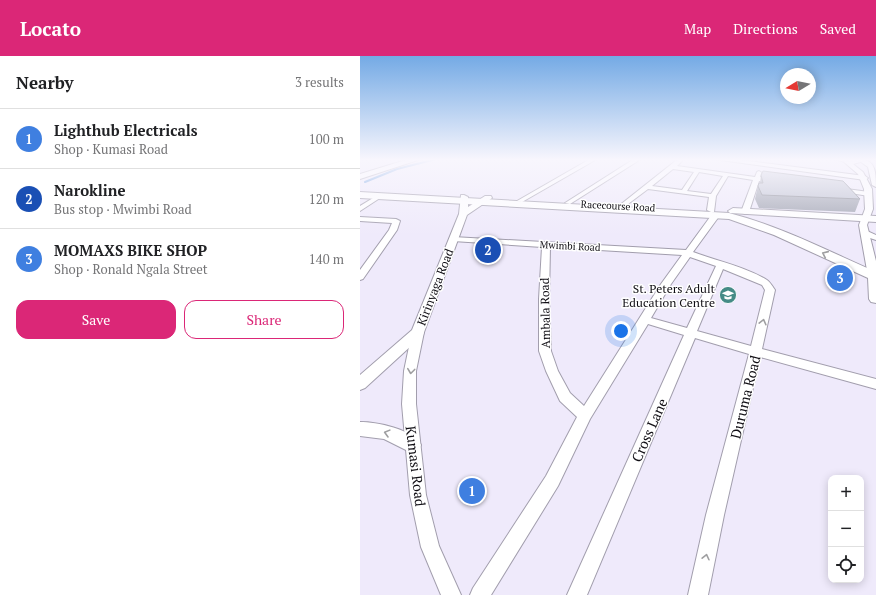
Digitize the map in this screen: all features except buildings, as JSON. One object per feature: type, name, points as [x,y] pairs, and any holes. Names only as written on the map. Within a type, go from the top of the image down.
[{"type":"main road","name":"Racecourse Road","points":[[360,192],[464,199]]},
{"type":"main road","name":"Racecourse Road","points":[[360,196],[464,199],[714,213]]},
{"type":"main road","name":"Racecourse Road","points":[[484,200],[520,200],[743,215],[777,214],[876,219]]},
{"type":"main road","points":[[777,214],[769,216],[766,219],[766,222],[768,226],[778,233]]},
{"type":"main road","points":[[743,215],[778,233],[875,276],[876,299]]},
{"type":"street","points":[[520,200],[549,184]]},
{"type":"street","points":[[568,204],[600,184]]},
{"type":"street","points":[[622,206],[649,184]]},
{"type":"street","points":[[684,191],[688,184]]},
{"type":"street","points":[[480,595],[552,481],[585,416],[666,284],[714,213],[710,206],[713,196],[720,184]]},
{"type":"street","points":[[743,215],[755,184]]},
{"type":"street","points":[[867,184],[869,194],[869,209],[863,224],[875,276]]},
{"type":"street","points":[[647,186],[713,196]]},
{"type":"street","points":[[831,189],[869,194]]},
{"type":"street","points":[[360,209],[380,196]]},
{"type":"street","name":"Kirinyaga Road","points":[[360,384],[418,332],[463,214],[464,199]]},
{"type":"street","points":[[463,214],[484,200]]},
{"type":"street","points":[[360,219],[395,220],[396,222],[393,230],[360,277]]},
{"type":"street","points":[[864,233],[876,238]]},
{"type":"street","name":"Mwimbi Road","points":[[453,239],[687,253]]},
{"type":"street","name":"Ambala Road","points":[[546,245],[544,299],[545,351],[552,371],[565,397],[585,416]]},
{"type":"street","name":"Duruma Road","points":[[687,253],[721,264],[756,278],[765,283],[770,294],[715,515],[698,595]]},
{"type":"street","name":"Cross Lane","points":[[577,595],[692,334],[721,264]]},
{"type":"street","points":[[645,320],[876,384]]},
{"type":"street","name":"Kumasi Road","points":[[418,332],[410,371],[409,404],[418,494],[430,548],[451,595]]},
{"type":"street","points":[[360,430],[371,428],[393,434],[412,445]]},
{"type":"place","name":"Narokline","points":[[488,250]]},
{"type":"place","name":"MOMAXS BIKE SHOP","points":[[840,278]]},
{"type":"place","name":"St. Peters Adult Education Centre","points":[[728,295]]},
{"type":"place","name":"Lighthub Electricals","points":[[472,491]]}]
